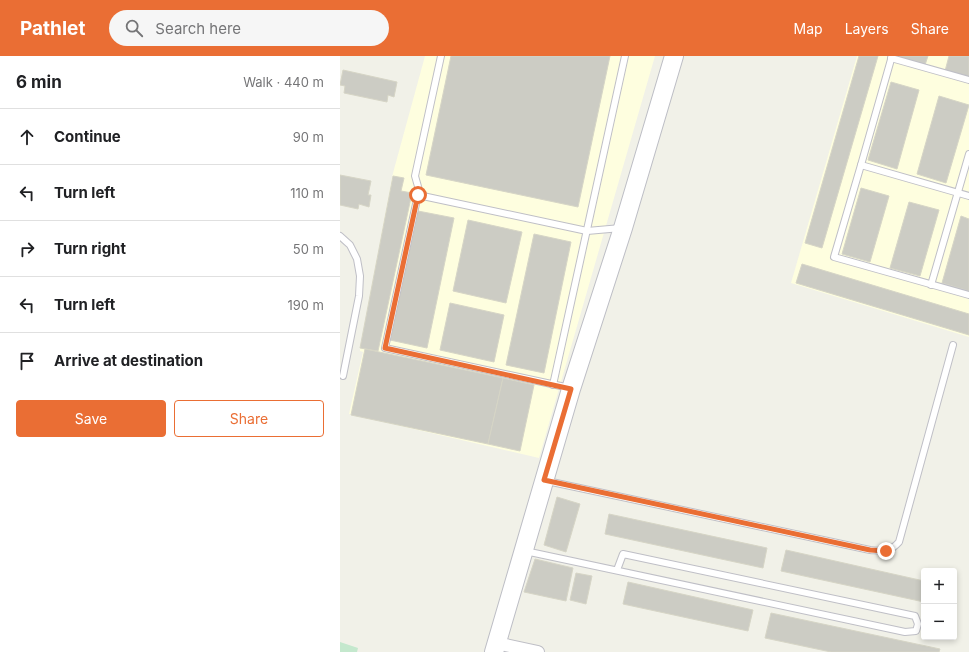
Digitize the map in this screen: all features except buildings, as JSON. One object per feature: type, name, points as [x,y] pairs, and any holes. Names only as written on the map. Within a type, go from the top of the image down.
[{"type":"street","points":[[538,652],[495,647],[571,389],[623,228],[674,56]]},
{"type":"lane","points":[[441,56],[415,176],[419,190],[385,348],[571,389]]},
{"type":"lane","points":[[553,385],[625,56]]},
{"type":"lane","points":[[969,80],[892,57],[834,257],[969,295]]},
{"type":"lane","points":[[931,284],[969,154]]},
{"type":"lane","points":[[861,165],[969,196]]},
{"type":"lane","points":[[418,195],[587,231],[623,228]]},
{"type":"lane","points":[[340,236],[350,245],[354,252],[360,276],[359,296],[343,376]]},
{"type":"lane","points":[[544,480],[870,550],[886,551],[893,548],[899,542],[953,345]]},
{"type":"lane","points":[[524,551],[905,632],[916,631],[918,624],[915,616],[623,554],[617,570]]},
{"type":"shaded area","points":[[425,56],[655,56],[539,458],[349,414],[363,352],[360,351],[360,348],[393,173]]},
{"type":"shaded area","points":[[857,56],[969,56],[969,337],[791,283]]},
{"type":"shaded area","points":[[340,642],[358,648],[357,652],[340,652]]},
{"type":"route","points":[[418,195],[385,348],[571,389],[544,480],[870,550],[886,551]]}]
